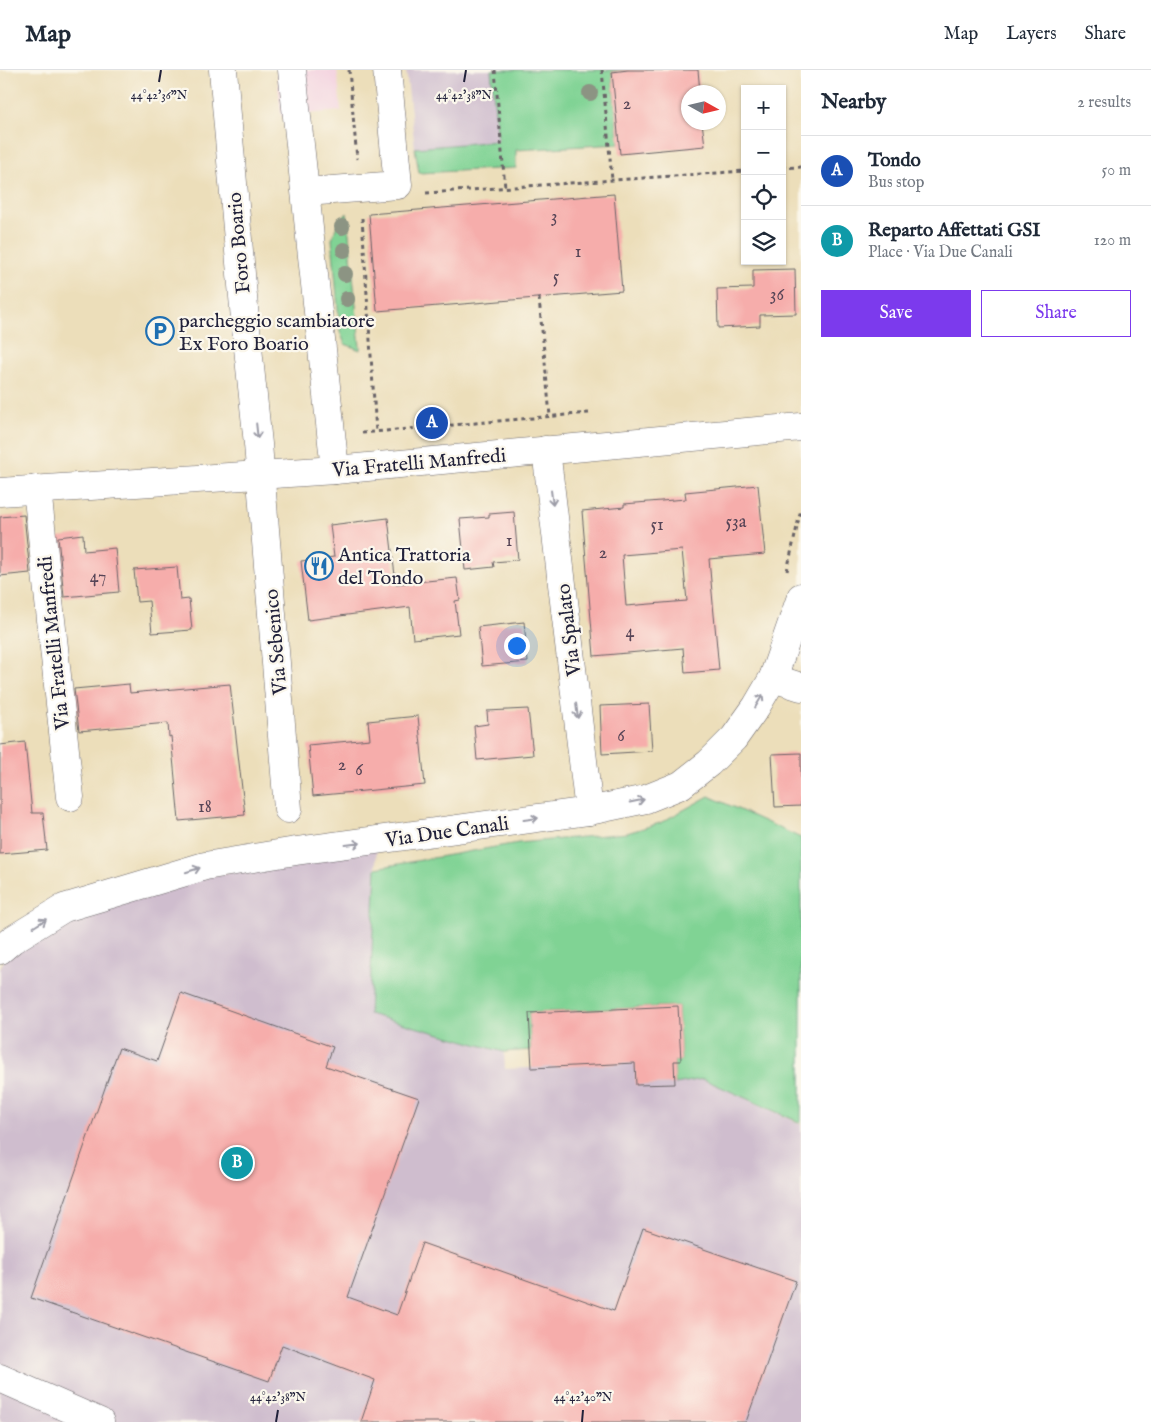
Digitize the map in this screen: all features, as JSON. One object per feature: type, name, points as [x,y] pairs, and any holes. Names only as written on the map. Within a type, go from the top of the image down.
[{"type":"street","name":"Foro Boario","points":[[223,70],[261,475]]},
{"type":"street","points":[[292,70],[335,470]]},
{"type":"street","points":[[306,192],[398,184],[387,70]]},
{"type":"street","name":"Via Fratelli Manfredi","points":[[0,492],[335,470],[801,426]]},
{"type":"street","name":"Via Spalato","points":[[546,450],[589,811]]},
{"type":"street","name":"Via Sebenico","points":[[261,475],[288,808]]},
{"type":"street","name":"Via Fratelli Manfredi","points":[[37,489],[70,797]]},
{"type":"street","name":"Via Due Canali","points":[[0,950],[12,940],[64,908],[205,866],[296,851],[589,811],[646,799],[681,784],[709,763],[734,738],[756,707],[773,678],[801,597]]},
{"type":"street","points":[[773,678],[801,687]]},
{"type":"street","points":[[0,1378],[100,1422]]},
{"type":"path","points":[[350,70],[376,432]]},
{"type":"path","points":[[495,70],[505,188]]},
{"type":"path","points":[[602,70],[612,180]]},
{"type":"path","points":[[786,168],[801,167]]},
{"type":"path","points":[[418,194],[741,171]]},
{"type":"path","points":[[539,298],[550,416]]},
{"type":"path","points":[[331,436],[594,413]]},
{"type":"path","points":[[786,574],[801,508]]},
{"type":"shaded area","points":[[277,70],[337,70],[341,111],[281,116]]},
{"type":"shaded area","points":[[406,70],[491,70],[498,141],[415,148]]},
{"type":"shaded area","points":[[377,841],[369,1014],[504,1052],[505,1069],[635,1063],[636,1085],[675,1084],[703,1079],[801,1124],[801,1422],[0,1422],[0,968],[15,939],[88,901]]},
{"type":"green space","points":[[491,70],[628,70],[612,72],[619,144],[516,150],[516,168],[419,173],[415,148],[498,141]]},
{"type":"green space","points":[[347,213],[360,350],[345,344],[340,332],[332,239],[337,225]]},
{"type":"green space","points":[[709,796],[801,838],[801,1123],[703,1079],[675,1084],[674,1061],[681,1061],[678,1006],[529,1013],[531,1050],[504,1052],[369,1014],[376,868],[518,843],[627,833],[660,823]]},
{"type":"building","points":[[628,70],[698,70],[699,85],[681,85],[681,130],[703,130],[705,146],[620,154],[612,72]]},
{"type":"building","points":[[614,194],[622,291],[377,311],[369,214]]},
{"type":"building","points":[[795,269],[796,314],[760,315],[760,326],[718,328],[717,289],[753,288],[753,270]]},
{"type":"building","points":[[758,485],[765,554],[709,559],[719,670],[685,673],[683,648],[594,656],[582,511],[624,507],[624,504],[686,499],[685,492]],"holes":[[[682,550],[687,601],[626,606],[622,555]]]},
{"type":"building","points":[[514,512],[518,560],[493,562],[494,567],[465,570],[460,519],[489,517],[489,514]]},
{"type":"building","points":[[24,515],[30,573],[0,576],[0,517]]},
{"type":"building","points":[[388,518],[396,584],[457,578],[460,600],[455,601],[459,634],[413,639],[410,607],[308,620],[301,561],[334,557],[330,525]]},
{"type":"building","points":[[83,534],[84,551],[115,548],[119,592],[64,597],[58,537]]},
{"type":"building","points":[[177,567],[180,600],[189,599],[192,630],[152,633],[149,601],[137,602],[134,570]]},
{"type":"building","points":[[524,622],[528,662],[482,666],[478,627]]},
{"type":"building","points":[[129,684],[130,693],[230,684],[245,815],[179,821],[171,736],[169,737],[168,723],[79,731],[74,689]]},
{"type":"building","points":[[649,704],[652,751],[602,754],[600,706]]},
{"type":"building","points":[[528,709],[533,755],[477,760],[474,726],[488,724],[487,711]]},
{"type":"building","points":[[418,716],[425,785],[313,796],[308,745],[370,739],[368,721]]},
{"type":"building","points":[[25,742],[32,813],[43,813],[47,850],[0,854],[0,745]]},
{"type":"building","points":[[801,753],[801,806],[775,807],[772,754]]},
{"type":"building","points":[[181,993],[333,1047],[326,1066],[419,1098],[348,1297],[397,1315],[422,1243],[614,1311],[643,1228],[796,1281],[746,1422],[361,1422],[375,1380],[282,1345],[269,1381],[31,1298],[119,1048],[157,1061]]},
{"type":"building","points":[[678,1006],[681,1061],[674,1061],[675,1084],[636,1085],[635,1063],[532,1068],[529,1013]]},
{"type":"place","name":"parcheggio scambiatore Ex Foro Boario","points":[[160,331]]},
{"type":"place","name":"Tondo","points":[[432,423]]},
{"type":"place","name":"Antica Trattoria del Tondo","points":[[319,566]]},
{"type":"place","name":"Reparto Affettati GSI","points":[[237,1163]]}]
